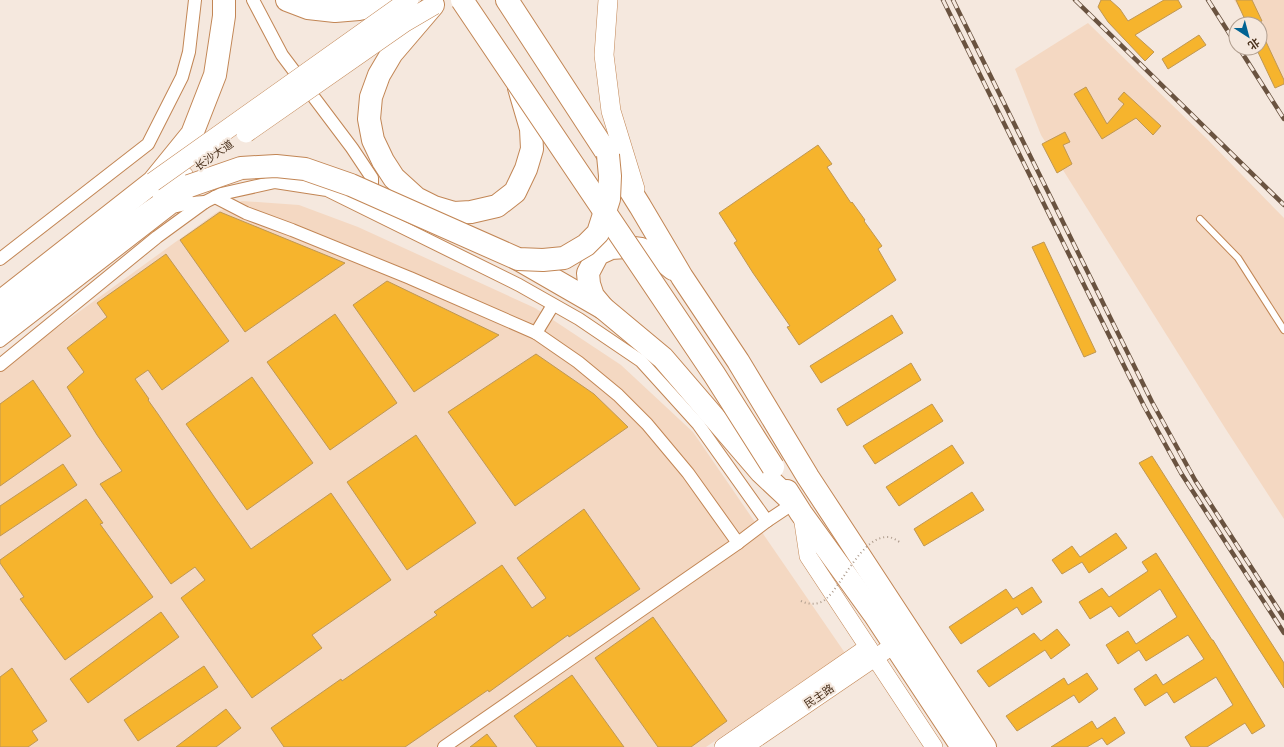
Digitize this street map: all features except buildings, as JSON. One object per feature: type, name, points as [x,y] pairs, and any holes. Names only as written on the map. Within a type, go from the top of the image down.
[{"type":"highway","points":[[2,316],[77,241],[153,182],[192,134],[215,75],[224,16],[224,0]]},
{"type":"highway","points":[[287,0],[308,8],[335,11],[359,9],[395,0]]},
{"type":"highway","points":[[462,0],[714,374],[767,470]]},
{"type":"highway","points":[[507,0],[608,155],[682,277],[738,361],[808,477],[985,747]]},
{"type":"highway","points":[[437,2],[392,53],[379,75],[371,97],[369,119],[373,140],[383,162],[394,178],[416,198],[434,207],[454,213],[471,212],[497,206],[515,192],[526,169],[532,149],[531,129],[518,83]]},
{"type":"highway","points":[[518,259],[564,258],[586,245],[598,233],[609,199],[610,176],[608,155]]},
{"type":"highway","points":[[2,316],[34,301],[106,252],[187,181],[241,168],[276,166],[305,169],[351,185],[518,259],[604,308]]},
{"type":"highway","points":[[682,277],[656,254],[642,249],[626,247],[611,248],[598,254],[588,273],[589,284],[593,296],[604,308],[663,358],[767,470],[798,508],[874,614],[962,747]]},
{"type":"main road","points":[[153,182],[409,0]]},
{"type":"main road","points":[[608,0],[604,54],[610,111],[640,206]]},
{"type":"main road","name":"长沙大道","points":[[187,181],[405,22],[437,2]]},
{"type":"main road","points":[[0,289],[41,259],[77,241]]},
{"type":"street","points":[[0,258],[148,144],[182,76],[189,52],[195,0]]},
{"type":"street","points":[[253,0],[282,55],[352,148],[372,178],[372,212]]},
{"type":"street","points":[[0,366],[157,237],[210,199],[221,194],[275,182],[327,190],[519,285],[579,319],[641,361],[698,424],[767,521]]},
{"type":"street","points":[[0,341],[106,252],[173,207],[210,199],[292,230],[403,275],[536,333],[578,362],[618,395],[647,424],[688,473],[738,543]]},
{"type":"street","points":[[536,333],[554,305]]},
{"type":"street","points":[[444,747],[738,543],[767,521],[798,508],[808,556],[934,747]]},
{"type":"street","name":"民主路","points":[[723,747],[872,652],[894,645]]},
{"type":"street","name":"民主路","points":[[744,747],[872,652]]},
{"type":"lane","points":[[1200,219],[1238,258],[1284,330]]},
{"type":"path","points":[[801,601],[808,604],[818,603],[826,599],[855,560],[873,541],[887,537],[902,543]]},
{"type":"shaded area","points":[[1234,0],[1284,0],[1284,80],[1268,55],[1268,16],[1244,16]]},
{"type":"shaded area","points":[[1088,23],[1207,139],[1284,218],[1284,519],[1041,135],[1015,69]]},
{"type":"shaded area","points":[[242,201],[299,205],[358,227],[535,308],[621,365],[693,432],[845,653],[706,747],[0,747],[0,369],[217,212]]},
{"type":"railway","points":[[943,0],[1144,406],[1181,473],[1284,633]]},
{"type":"railway","points":[[953,0],[1152,402],[1195,480],[1284,618]]},
{"type":"railway","points":[[1075,0],[1284,205]]},
{"type":"railway","points":[[1208,0],[1228,31]]},
{"type":"railway","points":[[1244,56],[1284,119]]}]
